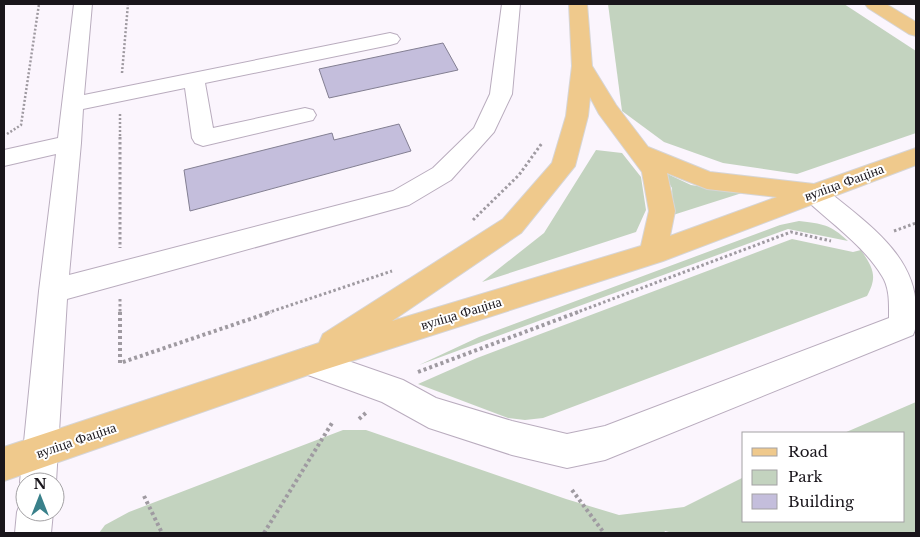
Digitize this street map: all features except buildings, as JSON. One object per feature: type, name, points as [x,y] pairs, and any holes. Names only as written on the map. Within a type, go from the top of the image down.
[{"type":"main road","points":[[308,361],[512,226],[563,166],[577,116],[582,66],[578,4]]},
{"type":"main road","points":[[874,4],[916,30]]},
{"type":"main road","points":[[582,66],[608,110],[654,170],[662,212],[653,253]]},
{"type":"main road","points":[[640,153],[707,180],[814,193]]},
{"type":"main road","name":"вуліца Фаціна","points":[[4,464],[40,467],[308,361],[653,253],[916,156]]},
{"type":"street","points":[[40,467],[53,291],[70,143],[83,4]]},
{"type":"street","points":[[53,291],[400,198],[442,174],[483,132],[501,94],[511,4]]},
{"type":"street","points":[[73,104],[390,39]]},
{"type":"street","points":[[194,79],[203,138],[305,115]]},
{"type":"street","points":[[4,158],[70,143]]},
{"type":"street","points":[[308,361],[392,391],[429,412],[512,438],[566,451],[605,443],[903,326],[904,302],[896,273],[868,240],[814,193]]},
{"type":"path","points":[[4,135],[21,125],[39,4]]},
{"type":"path","points":[[359,419],[412,374],[791,232],[854,246],[916,223]]},
{"type":"path","points":[[264,533],[332,422]]},
{"type":"path","points":[[572,490],[604,533]]},
{"type":"path","points":[[144,496],[162,533]]},
{"type":"green space","points":[[608,4],[844,4],[916,51],[916,133],[797,174],[723,163],[664,142],[622,111]]},
{"type":"green space","points":[[596,150],[622,153],[641,177],[646,210],[636,232],[482,282],[544,233]]},
{"type":"green space","points":[[661,171],[691,185],[742,193],[673,215],[672,188]]},
{"type":"green space","points":[[799,221],[831,228],[848,241],[788,229],[419,365],[479,337],[780,225]]},
{"type":"green space","points":[[792,239],[853,252],[861,250],[873,272],[872,283],[867,296],[543,418],[525,420],[508,418],[418,384],[477,358]]},
{"type":"green space","points":[[916,402],[916,533],[673,533],[665,531],[664,533],[99,533],[105,525],[129,512],[343,430],[366,430],[566,499],[619,515],[684,507],[742,478],[742,522],[905,522],[905,432],[846,432]]}]
